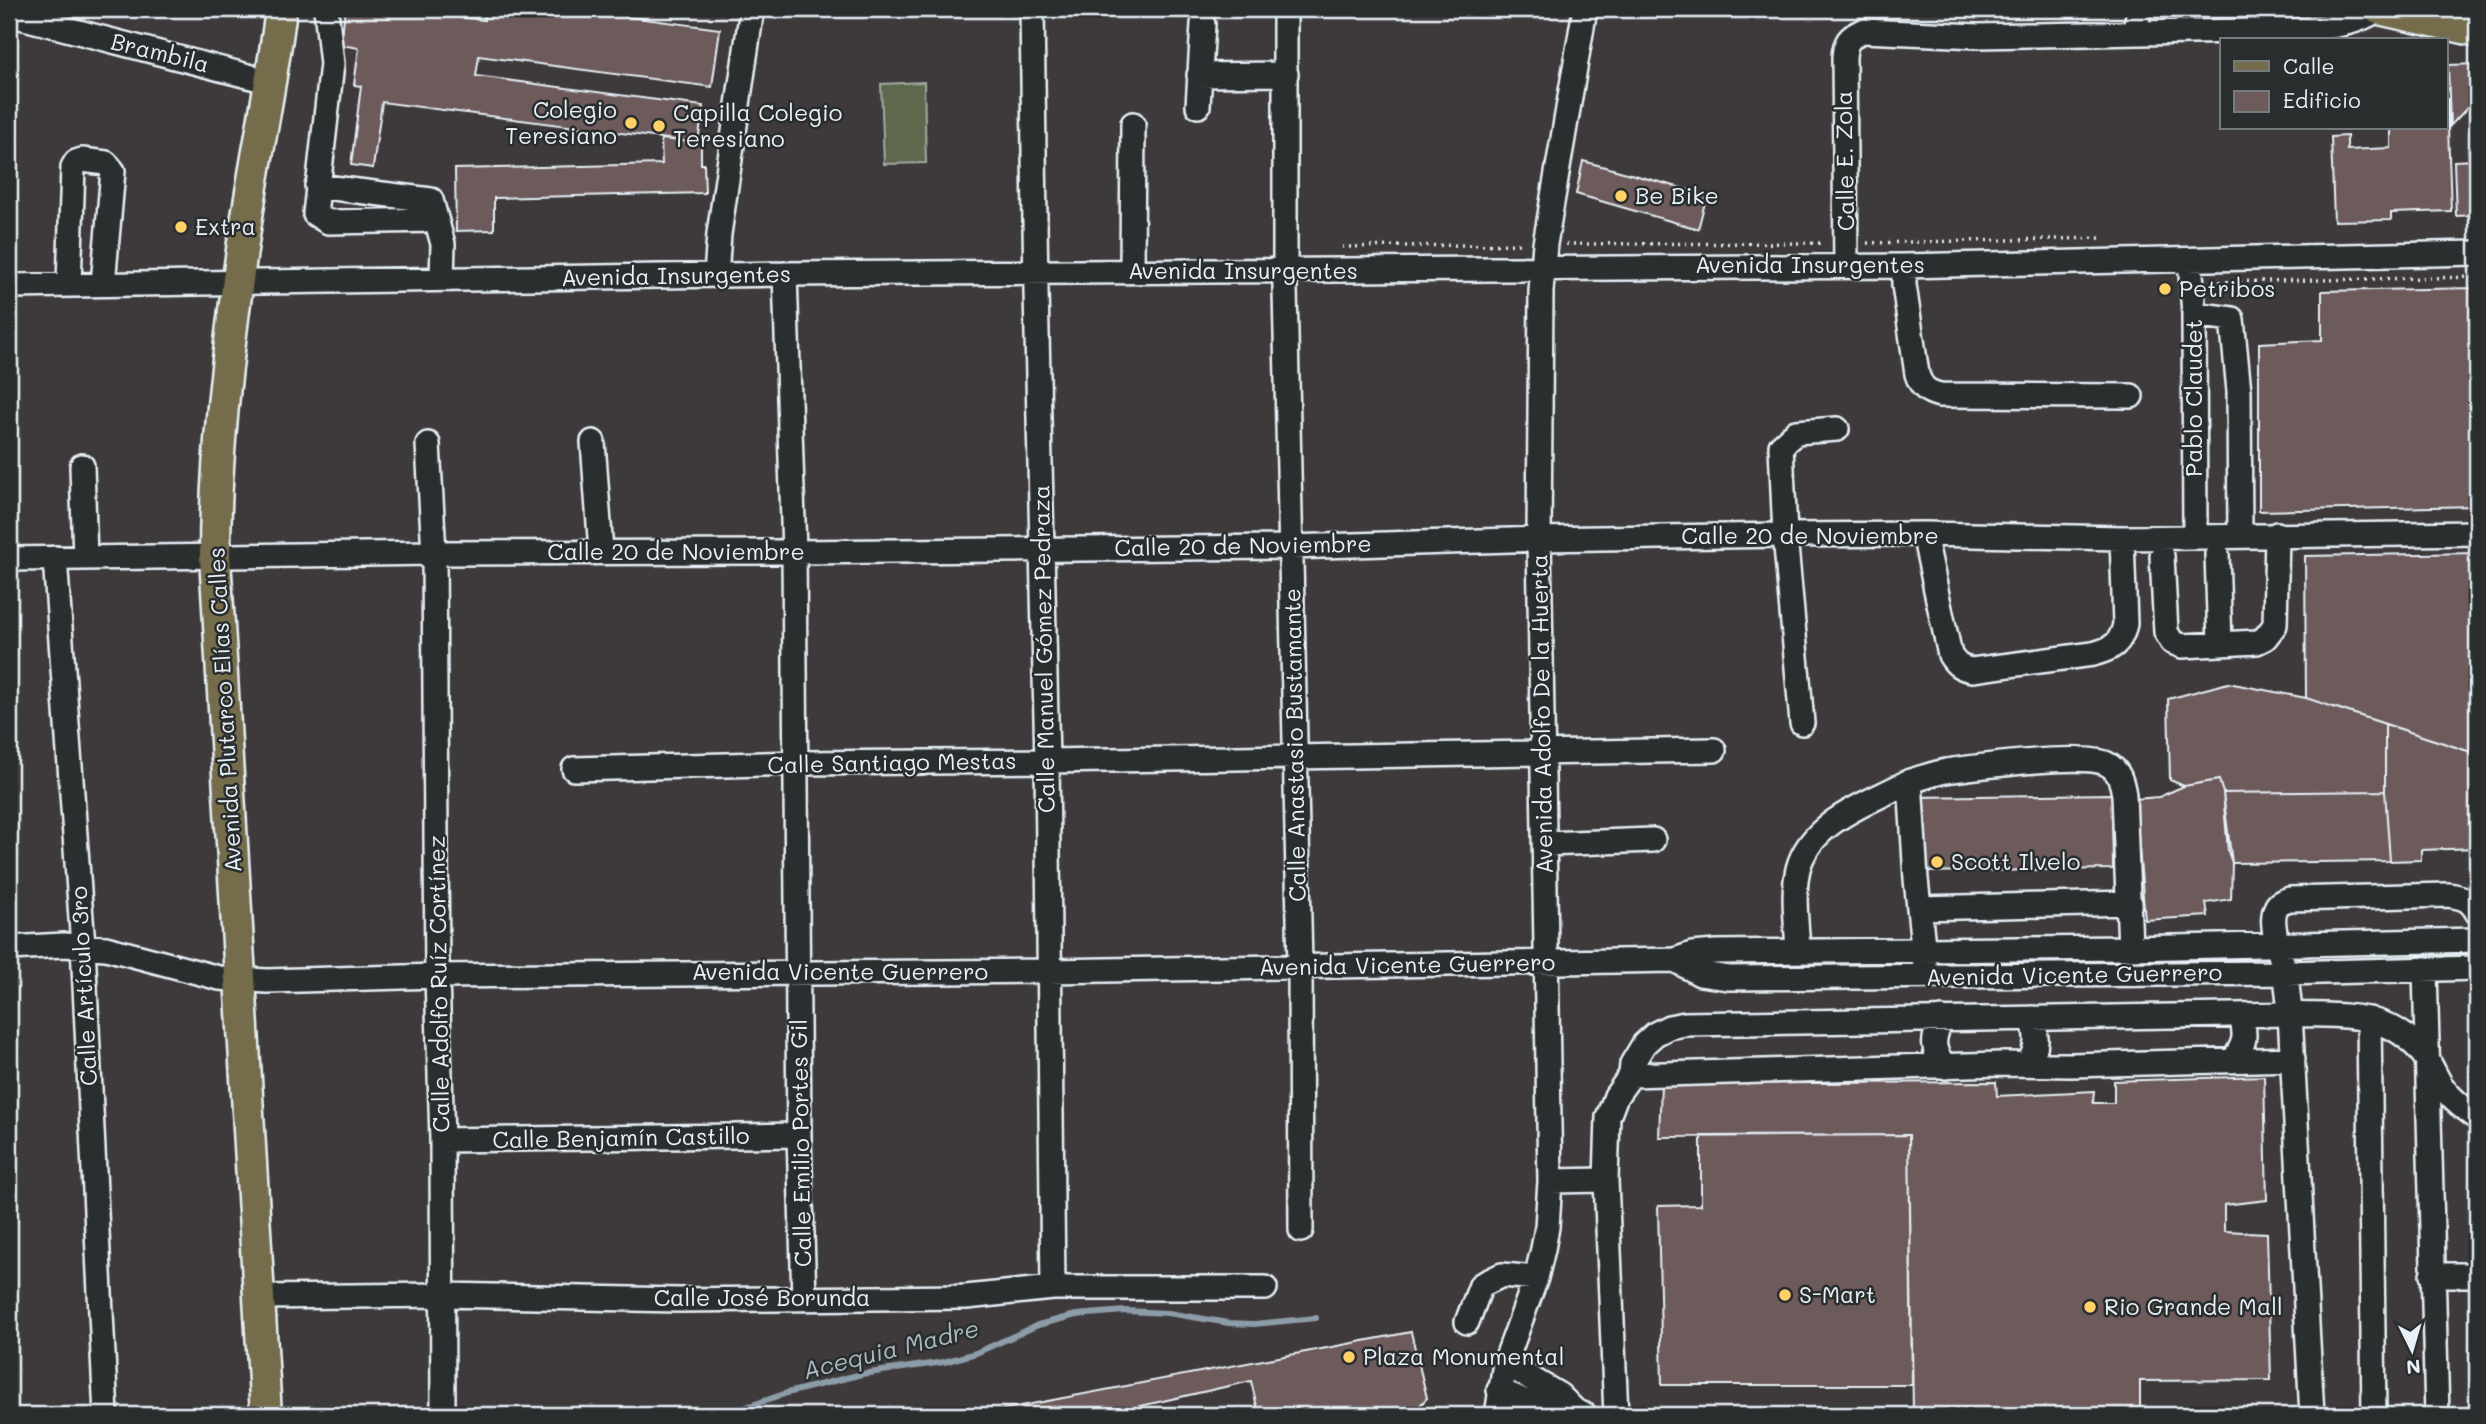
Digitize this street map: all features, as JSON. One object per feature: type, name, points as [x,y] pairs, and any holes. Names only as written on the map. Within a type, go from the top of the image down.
[{"type":"main road","name":"Avenida Plutarco Elías Calles","points":[[266,1415],[215,557],[215,492],[239,284],[281,9]]},
{"type":"main road","points":[[2379,9],[2477,31]]},
{"type":"street","points":[[326,9],[332,64],[315,214],[328,222],[436,220]]},
{"type":"street","points":[[716,276],[719,234],[752,9]]},
{"type":"street","name":"Calle Manuel Gómez Pedraza","points":[[1032,9],[1047,761],[1053,1288]]},
{"type":"street","name":"Calle Anastasio Bustamante","points":[[1285,9],[1285,272],[1300,966],[1301,1230]]},
{"type":"street","name":"Avenida Adolfo De la Huerta","points":[[1497,1415],[1505,1363],[1536,1278],[1547,1227],[1550,1181],[1539,539],[1542,267],[1585,9]]},
{"type":"street","points":[[2140,9],[2134,32],[2296,30],[2331,27],[2356,20],[2379,9]]},
{"type":"street","name":"Brambila","points":[[9,14],[271,82]]},
{"type":"street","points":[[1198,106],[1203,24]]},
{"type":"street","name":"Calle E. Zola","points":[[1846,254],[1844,57],[1848,40],[1854,34],[1863,31],[1978,36],[2134,32]]},
{"type":"street","points":[[1199,75],[1286,74]]},
{"type":"street","points":[[1132,271],[1133,124]]},
{"type":"street","points":[[69,284],[73,167],[76,162],[82,160],[106,163],[113,171],[103,284]]},
{"type":"street","points":[[317,186],[431,200],[443,244],[442,279]]},
{"type":"street","name":"Avenida Insurgentes","points":[[9,286],[785,274],[1285,272],[1542,267],[1846,254],[1904,265],[2477,253]]},
{"type":"street","name":"Pablo Claudet","points":[[2190,260],[2194,314],[2195,536]]},
{"type":"street","points":[[1904,265],[1904,285],[1920,383],[1932,393],[2131,396]]},
{"type":"street","name":"Calle Emilio Portes Gil","points":[[785,274],[794,552],[799,1135],[804,1298]]},
{"type":"street","points":[[2194,314],[2232,319],[2239,391],[2240,535]]},
{"type":"street","points":[[1802,723],[1785,536],[1781,446],[1796,432],[1837,429]]},
{"type":"street","points":[[593,442],[601,551]]},
{"type":"street","name":"Calle Adolfo Ruíz Cortínez","points":[[428,444],[434,553],[436,976],[442,1140],[443,1415]]},
{"type":"street","points":[[82,466],[85,558]]},
{"type":"street","name":"Calle 20 de Noviembre","points":[[9,559],[601,551],[794,552],[1291,547],[1539,539],[1924,534],[2122,538],[2477,533]]},
{"type":"street","points":[[1924,534],[1950,655],[1962,668],[1972,670],[2093,654],[2118,644],[2125,624],[2122,538]]},
{"type":"street","points":[[2162,556],[2166,632],[2172,642],[2182,646],[2257,642],[2265,638],[2275,625],[2277,534]]},
{"type":"street","points":[[2217,554],[2220,644]]},
{"type":"street","name":"Calle Artículo 3ro","points":[[55,558],[83,946],[106,1415]]},
{"type":"street","name":"Calle Santiago Mestas","points":[[574,769],[796,763],[1714,750]]},
{"type":"street","points":[[1798,951],[1798,869],[1819,832],[1910,781],[1944,771],[2064,759],[2105,762],[2115,769],[2121,779],[2130,903],[2130,948]]},
{"type":"street","points":[[1910,781],[1926,976]]},
{"type":"street","points":[[1545,844],[1653,840]]},
{"type":"street","points":[[2312,1415],[2290,1014],[2285,973],[2277,944],[2275,908],[2290,899],[2448,895],[2462,897],[2473,903],[2477,912]]},
{"type":"street","points":[[1919,908],[2130,903]]},
{"type":"street","name":"Avenida Vicente Guerrero","points":[[9,948],[64,944],[106,948],[219,978],[242,980],[1048,971],[1675,960],[1692,954],[1716,952],[2130,948],[2477,940]]},
{"type":"street","name":"Avenida Vicente Guerrero","points":[[1675,960],[1700,974],[1729,978],[2285,973],[2477,968]]},
{"type":"street","points":[[2425,969],[2437,1415]]},
{"type":"street","points":[[1616,1415],[1606,1180],[1608,1117],[1616,1096],[1630,1075],[1632,1065],[1644,1044],[1654,1034],[1677,1025],[2290,1014],[2369,1019],[2391,1026],[2410,1038],[2428,1061],[2442,1087],[2477,1118]]},
{"type":"street","points":[[2233,1060],[2244,1046],[2241,1015]]},
{"type":"street","points":[[2028,1065],[2036,1049],[2037,1033],[2032,1018]]},
{"type":"street","points":[[1942,1019],[1935,1033],[1935,1054],[1946,1067]]},
{"type":"street","points":[[2369,1019],[2374,1415]]},
{"type":"street","points":[[1630,1075],[2293,1059]]},
{"type":"street","name":"Calle Benjamín Castillo","points":[[442,1140],[799,1135]]},
{"type":"street","points":[[1550,1181],[1606,1180]]},
{"type":"street","points":[[1467,1322],[1481,1286],[1502,1275],[1536,1278]]},
{"type":"street","points":[[2432,1275],[2477,1275]]},
{"type":"street","name":"Calle José Borunda","points":[[259,1297],[443,1295],[679,1300],[966,1297],[1053,1288],[1265,1288]]},
{"type":"street","points":[[1505,1363],[1559,1395],[1580,1413]]},
{"type":"street","points":[[1499,1390],[1549,1412],[1580,1413]]},
{"type":"path","points":[[1340,247],[1545,244],[1846,254],[2107,238]]},
{"type":"green space","points":[[924,82],[926,163],[884,164],[881,84]]},
{"type":"building","points":[[345,9],[401,9],[484,20],[485,9],[570,9],[720,29],[712,87],[479,56],[476,76],[703,106],[698,143],[382,102],[373,168],[351,165],[361,86],[354,85],[359,48],[341,45]]},
{"type":"building","points":[[2477,64],[2477,114],[2469,106],[2450,126],[2448,65]]},
{"type":"building","points":[[2448,126],[2451,211],[2391,213],[2391,220],[2334,221],[2331,137],[2347,136],[2347,150],[2391,148],[2391,130],[2448,130]]},
{"type":"building","points":[[661,139],[701,143],[705,193],[494,198],[494,230],[456,231],[455,169],[662,164]]},
{"type":"building","points":[[2468,147],[2477,147],[2477,160],[2469,161]]},
{"type":"building","points":[[2477,160],[2477,215],[2456,216],[2454,161]]},
{"type":"building","points":[[1583,161],[1707,195],[1698,229],[1576,194]]},
{"type":"building","points":[[2477,288],[2477,506],[2259,511],[2259,343],[2322,340],[2322,291]]},
{"type":"building","points":[[2477,553],[2477,754],[2306,698],[2305,556]]},
{"type":"building","points":[[2228,683],[2306,698],[2385,724],[2385,791],[2223,793],[2219,780],[2184,786],[2170,780],[2168,699]]},
{"type":"building","points":[[2385,724],[2477,754],[2477,848],[2421,850],[2421,860],[2390,861],[2385,791]]},
{"type":"building","points":[[2219,780],[2232,863],[2231,899],[2206,903],[2208,916],[2145,920],[2135,799],[2159,797],[2184,786]]},
{"type":"building","points":[[2385,791],[2390,861],[2232,863],[2228,851],[2223,793]]},
{"type":"building","points":[[2112,794],[2113,869],[1918,872],[1916,797]]},
{"type":"building","name":"Rio Grande Mall","points":[[2264,1076],[2267,1200],[2224,1205],[2224,1231],[2267,1233],[2271,1380],[2140,1381],[2140,1415],[1896,1415],[1913,1413],[1909,1135],[1659,1137],[1661,1084],[1996,1082],[1997,1096],[2094,1091],[2093,1103],[2114,1103],[2114,1081]]},
{"type":"building","name":"S-Mart","points":[[1909,1135],[1912,1385],[1662,1385],[1658,1206],[1701,1205],[1701,1136]]},
{"type":"building","name":"Plaza Monumental","points":[[1411,1332],[1427,1398],[1411,1415],[1259,1415],[1251,1381],[1101,1415],[984,1415],[984,1413]]},
{"type":"waterway","name":"Acequia Madre","points":[[724,1415],[787,1393],[862,1374],[944,1362],[976,1353],[1038,1325],[1076,1315],[1125,1311],[1168,1313],[1229,1323],[1254,1324],[1316,1318]]},
{"type":"place","name":"Colegio Teresiano","points":[[631,123]]},
{"type":"place","name":"Capilla Colegio Teresiano","points":[[659,126]]},
{"type":"place","name":"Be Bike","points":[[1621,196]]},
{"type":"place","name":"Extra","points":[[181,227]]},
{"type":"place","name":"Petribos","points":[[2165,289]]},
{"type":"place","name":"Scott Ilvelo","points":[[1937,862]]},
{"type":"place","name":"S-Mart","points":[[1785,1295]]},
{"type":"place","name":"Rio Grande Mall","points":[[2090,1307]]},
{"type":"place","name":"Plaza Monumental","points":[[1349,1357]]}]
